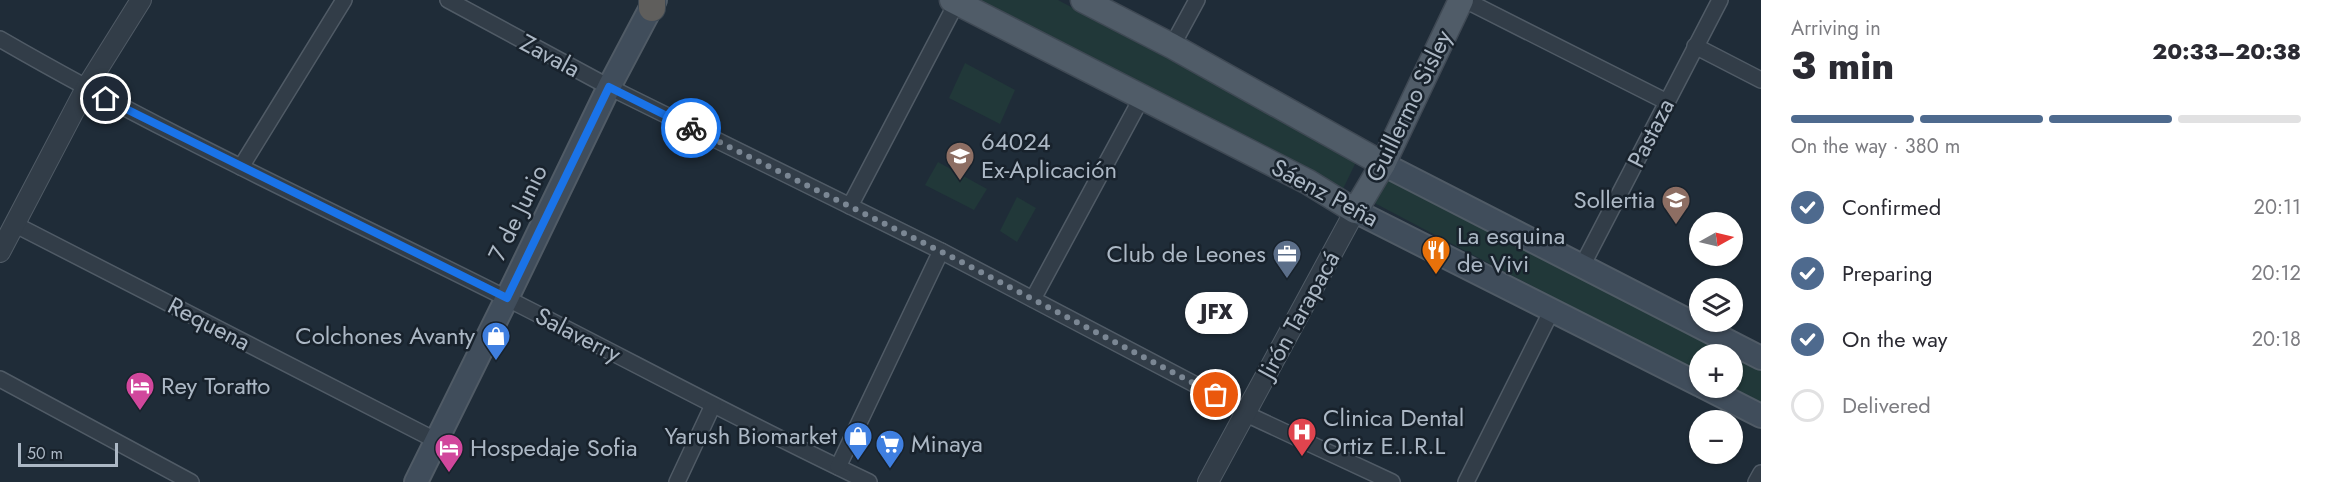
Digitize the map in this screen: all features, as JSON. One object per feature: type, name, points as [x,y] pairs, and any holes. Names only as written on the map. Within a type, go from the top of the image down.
[{"type":"main road","points":[[1083,0],[1172,46],[1383,164],[1761,358]]},
{"type":"main road","name":"Guillermo Sisley","points":[[1355,211],[1383,164],[1463,0]]},
{"type":"main road","name":"Sáenz Peña","points":[[956,1],[1141,99],[1308,182],[1355,211],[1689,379]]},
{"type":"main road","name":"7 de Junio","points":[[416,482],[609,87],[653,3]]},
{"type":"main road","points":[[1726,398],[1761,416]]},
{"type":"street","points":[[0,252],[86,88],[141,0]]},
{"type":"street","points":[[241,167],[344,0]]},
{"type":"street","name":"Zavala","points":[[448,0],[609,87],[941,251],[1236,406],[1244,413],[1392,482]]},
{"type":"street","points":[[1172,46],[1197,0]]},
{"type":"street","points":[[1463,0],[1667,102]]},
{"type":"street","name":"Pastaza","points":[[1582,266],[1720,0]]},
{"type":"street","points":[[850,206],[956,1]]},
{"type":"street","name":"Salaverry","points":[[0,39],[86,88],[507,298],[868,482]]},
{"type":"street","points":[[1695,46],[1761,80]]},
{"type":"street","points":[[1033,299],[1141,99]]},
{"type":"street","name":"Jirón Tarapacá","points":[[1208,482],[1355,211]]},
{"type":"street","name":"Requena","points":[[14,224],[437,441]]},
{"type":"street","points":[[838,467],[941,251]]},
{"type":"street","points":[[1466,482],[1552,310]]},
{"type":"street","points":[[0,379],[191,482]]},
{"type":"street","points":[[677,482],[713,405]]},
{"type":"street","points":[[1756,482],[1761,473]]},
{"type":"green space","points":[[972,0],[1058,0],[1357,160],[1343,189]]},
{"type":"green space","points":[[965,63],[1015,90],[1000,124],[949,98]]},
{"type":"green space","points":[[938,162],[987,189],[974,210],[925,185]]},
{"type":"green space","points":[[1377,173],[1709,344],[1689,344],[1689,369],[1365,198]]},
{"type":"green space","points":[[1017,197],[1036,208],[1017,242],[1000,231]]},
{"type":"green space","points":[[1743,361],[1761,371],[1761,407],[1743,398]]},
{"type":"way so far","points":[[691,128],[956,259],[1216,395]]},
{"type":"place","name":"64024 Ex-Aplicación","points":[[960,182]]},
{"type":"place","name":"Sollertia","points":[[1676,226]]},
{"type":"place","name":"La esquina de Vivi","points":[[1436,276]]},
{"type":"place","name":"Club de Leones","points":[[1287,280]]},
{"type":"place","name":"Colchones Avanty","points":[[496,362]]},
{"type":"place","name":"JFX","points":[[1216,395]]},
{"type":"place","name":"Rey Toratto","points":[[140,412]]},
{"type":"place","name":"Clinica Dental Ortiz E.I.R.L","points":[[1302,458]]},
{"type":"place","name":"Yarush Biomarket","points":[[858,462]]},
{"type":"place","name":"Minaya","points":[[890,470]]},
{"type":"place","name":"Hospedaje Sofia","points":[[449,474]]},
{"type":"route","points":[[106,99],[507,298],[609,87],[691,128]]}]
